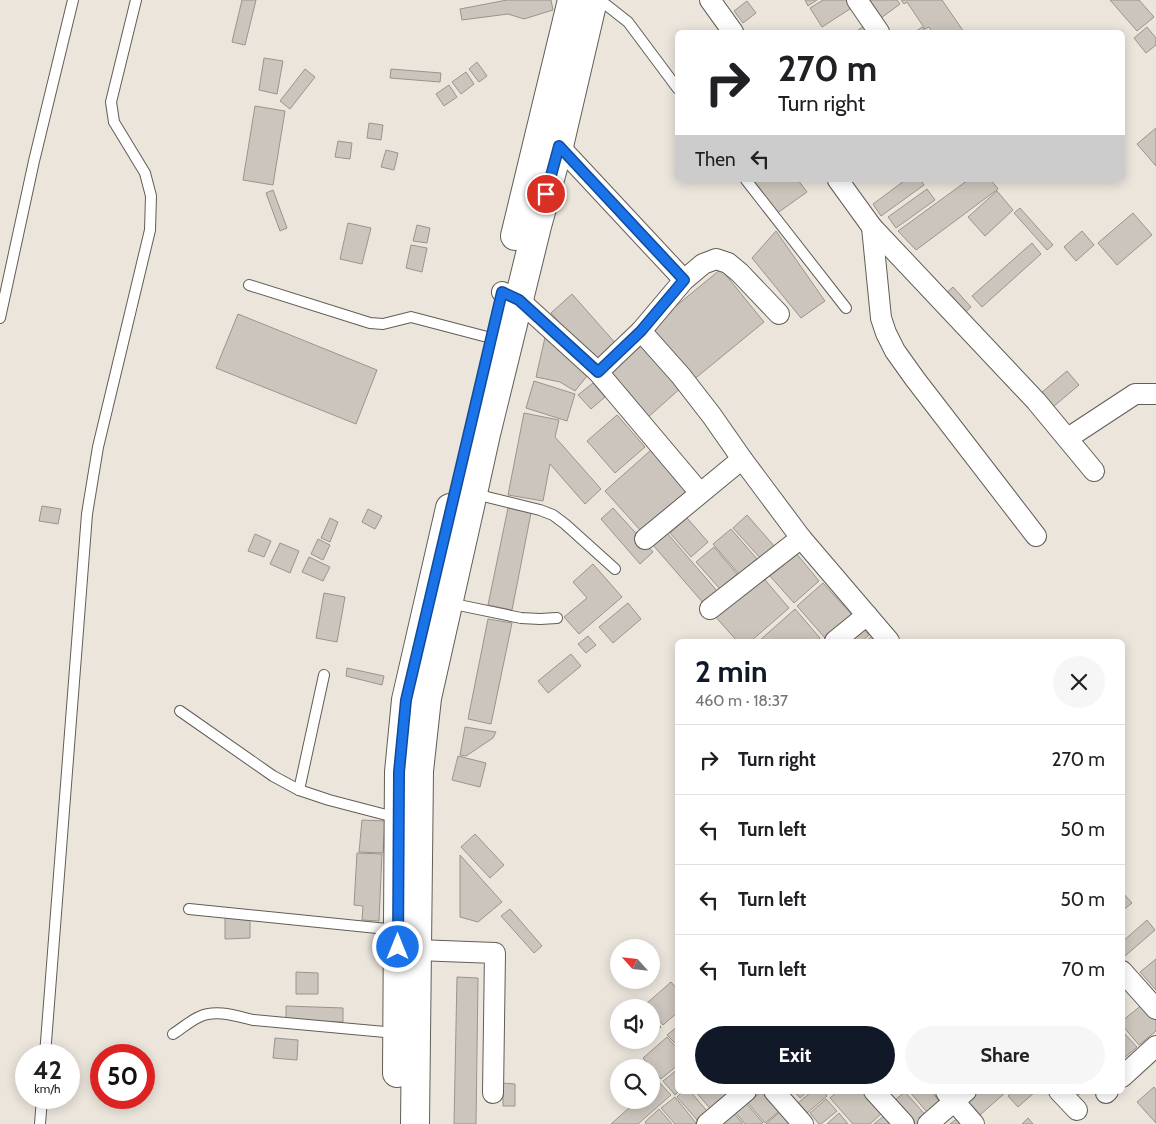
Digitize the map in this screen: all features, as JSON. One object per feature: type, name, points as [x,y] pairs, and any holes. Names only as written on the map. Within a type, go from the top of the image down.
[{"type":"main road","points":[[415,1124],[419,771],[427,698],[486,434],[510,296],[572,0]]},
{"type":"main road","points":[[396,1124],[399,772],[406,700],[491,338],[510,296],[537,226],[559,146],[593,0]]},
{"type":"street","points":[[710,0],[732,30]]},
{"type":"street","points":[[857,0],[878,30]]},
{"type":"street","points":[[559,146],[684,280]]},
{"type":"street","points":[[839,182],[872,227],[1036,401],[1094,471]]},
{"type":"street","points":[[872,227],[882,318],[886,333],[895,351],[1036,536]]},
{"type":"street","points":[[598,372],[641,331],[684,280],[702,264],[716,259],[728,264],[740,273],[779,314]]},
{"type":"street","points":[[510,296],[598,372],[700,493]]},
{"type":"street","points":[[641,331],[681,376],[712,416],[742,460],[801,538],[887,639]]},
{"type":"street","points":[[1068,438],[1135,394],[1156,394]]},
{"type":"street","points":[[645,539],[742,460]]},
{"type":"street","points":[[710,609],[801,538]]},
{"type":"street","points":[[837,639],[867,615]]},
{"type":"street","points":[[417,950],[495,953],[493,1093]]},
{"type":"street","points":[[1125,974],[1156,1009]]},
{"type":"street","points":[[1125,1074],[1156,1046]]},
{"type":"street","points":[[707,1124],[742,1094]]},
{"type":"street","points":[[777,1094],[803,1124]]},
{"type":"street","points":[[877,1094],[904,1124]]},
{"type":"street","points":[[1062,1094],[1076,1110]]},
{"type":"street","points":[[928,1124],[955,1095],[974,1124]]},
{"type":"lane","points":[[0,318],[32,170],[73,0]]},
{"type":"lane","points":[[46,1044],[87,514],[98,448],[150,230],[151,196],[145,173],[114,122],[111,102],[136,0]]},
{"type":"lane","points":[[600,0],[628,22],[675,85]]},
{"type":"lane","points":[[748,182],[846,308]]},
{"type":"lane","points":[[249,285],[370,323],[383,324],[411,317],[491,338]]},
{"type":"lane","points":[[473,493],[553,515],[616,570]]},
{"type":"lane","points":[[448,603],[521,618],[557,618]]},
{"type":"lane","points":[[299,790],[324,675]]},
{"type":"lane","points":[[180,711],[273,776],[299,790],[399,819]]},
{"type":"lane","points":[[189,909],[398,930]]},
{"type":"lane","points":[[173,1034],[199,1016],[214,1013],[253,1020],[397,1033]]},
{"type":"lane","points":[[40,1124],[41,1109]]},
{"type":"building","points":[[242,0],[256,0],[245,45],[232,42]]},
{"type":"building","points":[[507,0],[551,0],[553,10],[524,19],[508,14],[462,20],[460,9]]},
{"type":"building","points":[[805,0],[817,0],[808,6]]},
{"type":"building","points":[[823,0],[849,0],[853,7],[822,27],[810,8]]},
{"type":"building","points":[[863,0],[897,0],[900,4],[877,21]]},
{"type":"building","points":[[901,0],[942,0],[963,30],[931,30],[929,27],[925,29],[907,2],[904,4]]},
{"type":"building","points":[[1110,0],[1139,0],[1154,17],[1137,31]]},
{"type":"building","points":[[747,1],[756,13],[743,23],[734,11]]},
{"type":"building","points":[[866,25],[870,30],[858,30]]},
{"type":"building","points":[[1147,27],[1156,38],[1156,45],[1146,53],[1134,38]]},
{"type":"building","points":[[264,58],[283,61],[277,94],[259,90]]},
{"type":"building","points":[[477,62],[487,76],[479,82],[469,69]]},
{"type":"building","points":[[305,69],[315,77],[290,109],[280,101]]},
{"type":"building","points":[[391,69],[441,73],[440,82],[390,78]]},
{"type":"building","points":[[466,72],[474,84],[461,94],[452,82]]},
{"type":"building","points":[[449,85],[457,97],[444,106],[436,94]]},
{"type":"building","points":[[255,106],[285,111],[273,185],[243,180]]},
{"type":"building","points":[[369,123],[383,125],[381,140],[367,138]]},
{"type":"building","points":[[1156,128],[1156,166],[1137,144]]},
{"type":"building","points":[[338,141],[352,143],[350,159],[335,157]]},
{"type":"building","points":[[386,150],[398,153],[394,170],[381,167]]},
{"type":"building","points":[[754,182],[800,182],[807,192],[776,214]]},
{"type":"building","points":[[903,182],[922,182],[924,185],[881,216],[873,204]]},
{"type":"building","points":[[965,182],[993,182],[998,189],[916,250],[898,231]]},
{"type":"building","points":[[927,189],[935,200],[896,228],[888,217]]},
{"type":"building","points":[[273,190],[287,228],[280,231],[266,193]]},
{"type":"building","points":[[997,191],[1013,210],[985,236],[968,217]]},
{"type":"building","points":[[1020,208],[1053,245],[1047,250],[1014,213]]},
{"type":"building","points":[[1133,213],[1152,235],[1117,265],[1098,243]]},
{"type":"building","points":[[348,223],[371,228],[362,264],[340,259]]},
{"type":"building","points":[[417,225],[430,228],[427,243],[413,241]]},
{"type":"building","points":[[776,231],[825,301],[801,318],[752,258]]},
{"type":"building","points":[[1082,231],[1094,245],[1076,261],[1064,247]]},
{"type":"building","points":[[1032,243],[1041,254],[982,307],[972,296]]},
{"type":"building","points":[[411,245],[427,248],[422,272],[406,268]]},
{"type":"building","points":[[721,269],[764,322],[692,381],[648,329]]},
{"type":"building","points":[[953,287],[971,307],[960,317],[942,297]]},
{"type":"building","points":[[572,294],[617,345],[596,364],[551,313]]},
{"type":"building","points":[[238,314],[377,370],[356,424],[216,368]]},
{"type":"building","points":[[546,333],[591,371],[575,391],[560,382],[536,377]]},
{"type":"building","points":[[643,341],[683,386],[646,419],[606,373]]},
{"type":"building","points":[[1067,371],[1079,385],[1053,407],[1041,393]]},
{"type":"building","points":[[534,381],[575,394],[567,421],[526,408]]},
{"type":"building","points":[[593,383],[605,397],[591,409],[578,395]]},
{"type":"building","points":[[524,413],[559,420],[555,437],[601,489],[585,504],[550,464],[543,501],[508,495]]},
{"type":"building","points":[[617,415],[645,447],[615,473],[587,441]]},
{"type":"building","points":[[651,450],[687,491],[641,531],[605,491]]},
{"type":"building","points":[[42,506],[61,509],[58,524],[39,521]]},
{"type":"building","points":[[508,508],[531,513],[512,610],[488,605]]},
{"type":"building","points":[[613,508],[653,552],[640,564],[601,519]]},
{"type":"building","points":[[368,509],[382,516],[375,529],[362,522]]},
{"type":"building","points":[[747,515],[775,547],[761,559],[733,528]]},
{"type":"building","points":[[330,518],[338,522],[330,542],[321,538]]},
{"type":"building","points":[[687,518],[708,542],[691,557],[670,533]]},
{"type":"building","points":[[731,529],[757,559],[739,574],[713,544]]},
{"type":"building","points":[[667,533],[718,592],[704,604],[653,545]]},
{"type":"building","points":[[255,534],[271,541],[264,557],[248,551]]},
{"type":"building","points":[[318,539],[330,545],[323,560],[311,554]]},
{"type":"building","points":[[280,543],[299,551],[290,573],[270,564]]},
{"type":"building","points":[[714,547],[737,574],[720,589],[696,562]]},
{"type":"building","points":[[795,552],[819,581],[794,603],[769,575]]},
{"type":"building","points":[[309,557],[330,567],[323,581],[302,572]]},
{"type":"building","points":[[593,564],[622,597],[579,634],[564,617],[587,598],[573,582]]},
{"type":"building","points":[[760,574],[789,608],[753,639],[735,639],[714,615]]},
{"type":"building","points":[[823,583],[852,615],[825,638],[797,606]]},
{"type":"building","points":[[324,593],[345,597],[337,642],[316,638]]},
{"type":"building","points":[[628,603],[641,619],[613,643],[599,627]]},
{"type":"building","points":[[795,609],[820,638],[819,639],[761,639]]},
{"type":"building","points":[[488,619],[512,623],[491,724],[468,719]]},
{"type":"building","points":[[860,625],[869,635],[864,639],[844,639]]},
{"type":"building","points":[[588,636],[596,645],[586,653],[578,644]]},
{"type":"building","points":[[571,654],[581,666],[548,693],[538,681]]},
{"type":"building","points":[[347,668],[384,676],[382,685],[346,676]]},
{"type":"building","points":[[465,727],[496,732],[493,738],[466,756],[460,755]]},
{"type":"building","points":[[458,756],[486,763],[480,787],[452,780]]},
{"type":"building","points":[[362,820],[385,821],[383,853],[359,852]]},
{"type":"building","points":[[475,834],[504,865],[490,878],[461,847]]},
{"type":"building","points":[[357,853],[382,854],[379,921],[362,920],[363,906],[354,905]]},
{"type":"building","points":[[460,855],[502,902],[478,922],[460,917]]},
{"type":"building","points":[[1125,895],[1132,903],[1125,909]]},
{"type":"building","points":[[510,909],[542,946],[534,953],[501,916]]},
{"type":"building","points":[[250,917],[250,938],[225,939],[225,918]]},
{"type":"building","points":[[1147,920],[1155,930],[1125,956],[1125,939]]},
{"type":"building","points":[[1156,959],[1156,990],[1140,972]]},
{"type":"building","points":[[296,972],[318,973],[318,994],[296,994]]},
{"type":"building","points":[[457,977],[478,978],[476,1124],[454,1124]]},
{"type":"building","points":[[671,982],[675,987],[675,1015],[663,1025],[660,1022],[660,999],[652,999]]},
{"type":"building","points":[[1143,1004],[1156,1019],[1156,1031],[1139,1045],[1125,1029],[1125,1019]]},
{"type":"building","points":[[286,1006],[343,1008],[343,1022],[286,1020]]},
{"type":"building","points":[[675,1028],[675,1043],[667,1035]]},
{"type":"building","points":[[1125,1034],[1137,1047],[1125,1057]]},
{"type":"building","points":[[667,1037],[675,1046],[675,1067],[661,1079],[660,1059],[644,1059],[653,1049],[660,1049],[660,1043]]},
{"type":"building","points":[[275,1038],[298,1040],[297,1060],[273,1058]]},
{"type":"building","points":[[675,1071],[675,1095],[663,1081]]},
{"type":"building","points":[[503,1083],[515,1084],[515,1106],[503,1106]]},
{"type":"building","points":[[660,1083],[671,1095],[660,1105]]},
{"type":"building","points":[[1154,1087],[1156,1090],[1156,1123],[1137,1102]]},
{"type":"building","points":[[680,1094],[693,1094],[707,1111],[697,1120],[677,1097]]},
{"type":"building","points":[[698,1094],[733,1094],[713,1112]]},
{"type":"building","points":[[758,1094],[770,1094],[782,1109],[765,1123],[748,1103]]},
{"type":"building","points":[[797,1094],[805,1094],[800,1098]]},
{"type":"building","points":[[809,1094],[826,1094],[827,1096],[806,1114],[797,1104]]},
{"type":"building","points":[[835,1094],[868,1094],[883,1112],[870,1124],[853,1124],[830,1098]]},
{"type":"building","points":[[902,1094],[907,1094],[929,1119],[923,1124],[909,1124],[891,1103]]},
{"type":"building","points":[[912,1094],[933,1094],[944,1107],[932,1118]]},
{"type":"building","points":[[975,1094],[1004,1094],[980,1115],[967,1101]]},
{"type":"building","points":[[1010,1094],[1033,1094],[1018,1107],[1008,1096]]},
{"type":"building","points":[[1072,1094],[1080,1094],[1075,1098]]},
{"type":"building","points":[[675,1097],[695,1124],[675,1124],[661,1108]]},
{"type":"building","points":[[826,1099],[837,1111],[819,1124],[810,1113]]},
{"type":"building","points":[[746,1103],[763,1123],[745,1124],[735,1112]]},
{"type":"building","points":[[628,1109],[655,1109],[638,1124],[611,1124]]},
{"type":"building","points":[[659,1109],[672,1124],[646,1124],[645,1122]]},
{"type":"building","points":[[782,1110],[794,1124],[766,1124]]},
{"type":"building","points":[[732,1111],[743,1124],[722,1124]]},
{"type":"building","points":[[839,1113],[848,1124],[827,1124]]},
{"type":"building","points":[[885,1115],[893,1124],[874,1124]]},
{"type":"building","points":[[959,1117],[965,1124],[950,1124]]},
{"type":"building","points":[[1028,1118],[1033,1124],[1022,1124]]},
{"type":"route","points":[[398,947],[399,772],[406,700],[502,292],[519,300],[598,372],[641,331],[684,280],[559,146],[546,194]]}]
